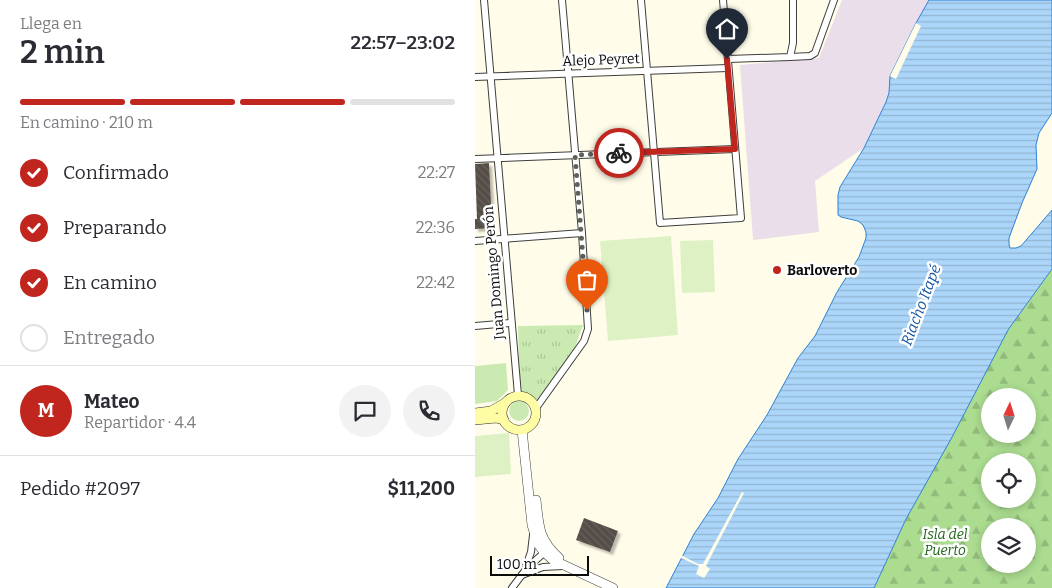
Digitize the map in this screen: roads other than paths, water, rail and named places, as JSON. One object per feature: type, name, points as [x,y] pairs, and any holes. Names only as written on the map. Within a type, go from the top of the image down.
[{"type":"main road","points":[[475,413],[491,411],[517,395],[527,397],[536,408],[535,420],[525,429],[511,428],[503,420],[496,418],[475,420]]},
{"type":"main road","points":[[503,420],[502,411],[505,402]]},
{"type":"street","name":"Juan Domingo Perón","points":[[483,0],[517,395]]},
{"type":"street","points":[[536,408],[584,341],[588,329],[582,233],[562,0]]},
{"type":"street","points":[[641,0],[661,224],[741,218],[723,0]]},
{"type":"street","points":[[790,57],[793,43],[793,0]]},
{"type":"street","points":[[727,59],[810,56],[815,53],[834,0]]},
{"type":"street","name":"Alejo Peyret","points":[[475,77],[728,68]]},
{"type":"street","points":[[475,159],[735,149]]},
{"type":"street","points":[[475,240],[582,233]]},
{"type":"street","points":[[475,326],[511,323]]},
{"type":"street","points":[[522,574],[531,552],[533,540],[525,429]]},
{"type":"street","points":[[525,429],[539,525],[546,550],[553,560],[613,588]]},
{"type":"street","points":[[532,523],[538,544],[546,550]]},
{"type":"street","points":[[512,588],[522,574],[546,550]]},
{"type":"street","points":[[522,574],[549,566],[568,567]]},
{"type":"water","name":"Riacho Itapé","points":[[929,0],[1052,0],[1052,113],[1039,133],[1036,145],[1037,169],[1022,203],[1009,238],[1009,244],[1010,248],[1021,246],[1052,210],[1052,269],[1008,330],[951,439],[906,519],[874,588],[666,588],[694,534],[718,498],[738,459],[767,415],[798,358],[815,336],[837,292],[859,257],[866,238],[866,232],[863,225],[858,221],[838,215],[840,187],[864,148],[886,102],[889,93],[890,76]]},
{"type":"place","name":"Barloverto","points":[[777,270]]},
{"type":"park label","name":"Isla del Puerto","points":[[945,542]]}]
